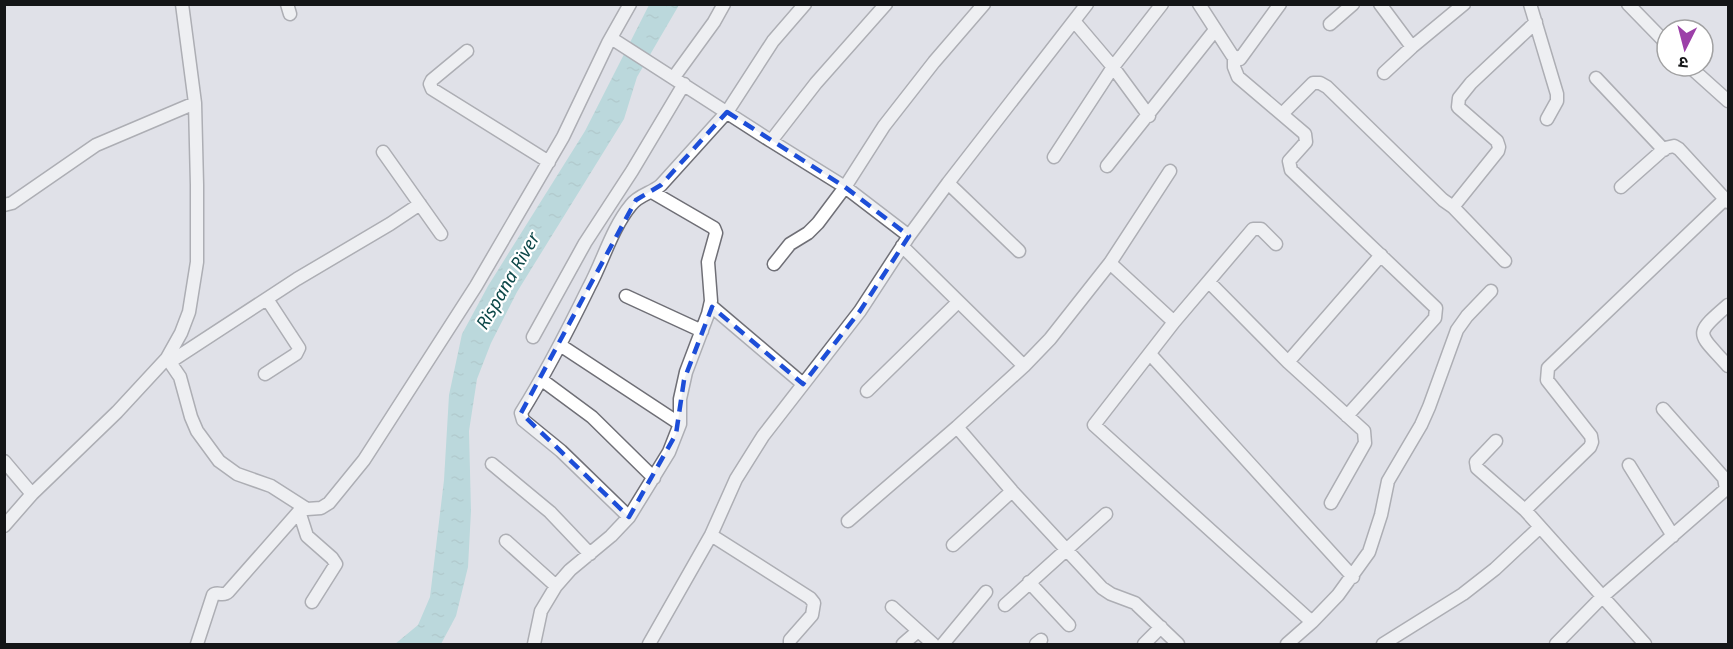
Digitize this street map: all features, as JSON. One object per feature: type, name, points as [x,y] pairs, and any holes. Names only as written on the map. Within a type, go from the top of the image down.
[{"type":"street","points":[[168,360],[180,377],[197,431],[219,461],[237,474],[271,486],[301,509],[314,510],[329,503],[364,460],[476,286],[549,162],[616,41],[630,4]]},
{"type":"street","points":[[533,337],[585,243],[632,171],[679,80],[724,4]]},
{"type":"street","points":[[629,517],[561,451],[522,419],[521,413],[542,380],[623,216],[636,200],[661,185],[727,112],[773,41],[805,4]]},
{"type":"street","points":[[771,141],[816,83],[886,4]]},
{"type":"street","points":[[774,264],[790,244],[808,233],[818,223],[845,187],[884,126],[934,62],[984,4]]},
{"type":"street","points":[[649,645],[711,535],[729,493],[763,436],[860,311],[905,241],[948,183],[1087,4]]},
{"type":"street","points":[[1054,157],[1113,66],[1162,4]]},
{"type":"street","points":[[1199,4],[1234,58],[1234,67],[1238,77],[1283,113],[1306,137],[1304,145],[1289,161],[1291,170],[1436,308],[1437,315],[1347,416]]},
{"type":"street","points":[[1234,58],[1240,59],[1244,56],[1280,4]]},
{"type":"street","points":[[1330,24],[1353,4]]},
{"type":"street","points":[[1380,4],[1412,47]]},
{"type":"street","points":[[1384,73],[1464,4]]},
{"type":"street","points":[[1530,4],[1557,94],[1557,101],[1547,119]]},
{"type":"street","points":[[1628,4],[1655,32]]},
{"type":"street","points":[[168,360],[189,312],[195,288],[197,262],[195,103],[180,8]]},
{"type":"street","points":[[1074,21],[1113,66],[1149,116]]},
{"type":"street","points":[[1453,207],[1499,147],[1497,141],[1458,107],[1459,98],[1536,22]]},
{"type":"street","points":[[1107,166],[1215,30]]},
{"type":"street","points":[[616,41],[845,187],[905,241],[958,302],[1024,366]]},
{"type":"street","points":[[467,51],[432,80],[430,84],[432,89],[549,162]]},
{"type":"street","points":[[1596,78],[1664,150]]},
{"type":"street","points":[[1702,78],[1728,101]]},
{"type":"street","points":[[1283,113],[1308,85],[1315,82],[1327,87],[1443,200],[1453,207],[1505,261]]},
{"type":"street","points":[[4,205],[20,198],[96,144],[195,103]]},
{"type":"street","points":[[1525,510],[1592,444],[1591,436],[1547,380],[1548,368],[1727,200],[1674,146],[1664,150],[1621,187]]},
{"type":"street","points":[[383,152],[441,234]]},
{"type":"street","points":[[848,521],[1024,366],[1069,317],[1110,263],[1170,171]]},
{"type":"street","points":[[948,183],[1019,250]]},
{"type":"street","points":[[534,645],[542,611],[556,586],[570,570],[629,517],[669,452],[680,424],[680,399],[684,380],[710,305],[707,268],[716,236],[715,230],[652,192]]},
{"type":"street","points":[[4,526],[32,494],[168,360],[420,204]]},
{"type":"street","points":[[1276,244],[1261,229],[1253,229],[1174,322],[1094,425],[1312,622]]},
{"type":"street","points":[[1288,362],[1381,255]]},
{"type":"street","points":[[1110,263],[1174,322]]},
{"type":"street","points":[[1209,282],[1288,362],[1364,431],[1365,442],[1331,503]]},
{"type":"street","points":[[1287,645],[1338,595],[1353,577],[1372,545],[1388,481],[1425,416],[1457,330],[1467,315],[1491,291]]},
{"type":"street","points":[[626,296],[702,332]]},
{"type":"street","points":[[265,374],[297,354],[299,348],[267,299]]},
{"type":"street","points":[[867,391],[958,302]]},
{"type":"street","points":[[710,305],[803,384]]},
{"type":"street","points":[[1728,305],[1708,322],[1702,333],[1728,366]]},
{"type":"street","points":[[560,345],[680,424]]},
{"type":"street","points":[[1150,354],[1353,577]]},
{"type":"street","points":[[542,380],[592,417],[654,478]]},
{"type":"street","points":[[1556,645],[1602,597],[1724,491],[1726,486],[1724,478],[1663,409]]},
{"type":"street","points":[[957,427],[1102,588],[1135,603],[1178,645]]},
{"type":"street","points":[[1496,441],[1479,458],[1476,465],[1485,476],[1525,510],[1645,645]]},
{"type":"street","points":[[4,461],[32,494]]},
{"type":"street","points":[[492,464],[550,512],[590,554]]},
{"type":"street","points":[[1629,465],[1673,536]]},
{"type":"street","points":[[953,544],[1012,490]]},
{"type":"street","points":[[301,509],[307,536],[336,564],[312,602]]},
{"type":"street","points":[[196,645],[213,594],[223,595],[228,592],[301,509]]},
{"type":"street","points":[[1005,605],[1106,514]]},
{"type":"street","points":[[1383,645],[1463,594],[1540,527]]},
{"type":"street","points":[[711,535],[810,598],[814,603],[812,615],[790,640],[790,645]]},
{"type":"street","points":[[506,541],[556,586]]},
{"type":"street","points":[[1029,582],[1068,625]]},
{"type":"street","points":[[943,645],[986,592]]},
{"type":"street","points":[[892,607],[933,645]]},
{"type":"street","points":[[1144,645],[1161,627]]},
{"type":"street","points":[[903,645],[918,631]]},
{"type":"highlighted area","points":[[727,112],[845,187],[909,236],[860,311],[803,384],[712,307],[684,380],[676,434],[629,517],[521,413],[636,200],[661,185]]},
{"type":"water","name":"Rispana River","points":[[649,5],[679,5],[637,77],[624,119],[517,292],[491,343],[477,379],[469,431],[471,511],[468,567],[456,616],[441,644],[395,644],[418,625],[430,597],[444,480],[449,395],[462,334],[488,286],[585,131]]}]
